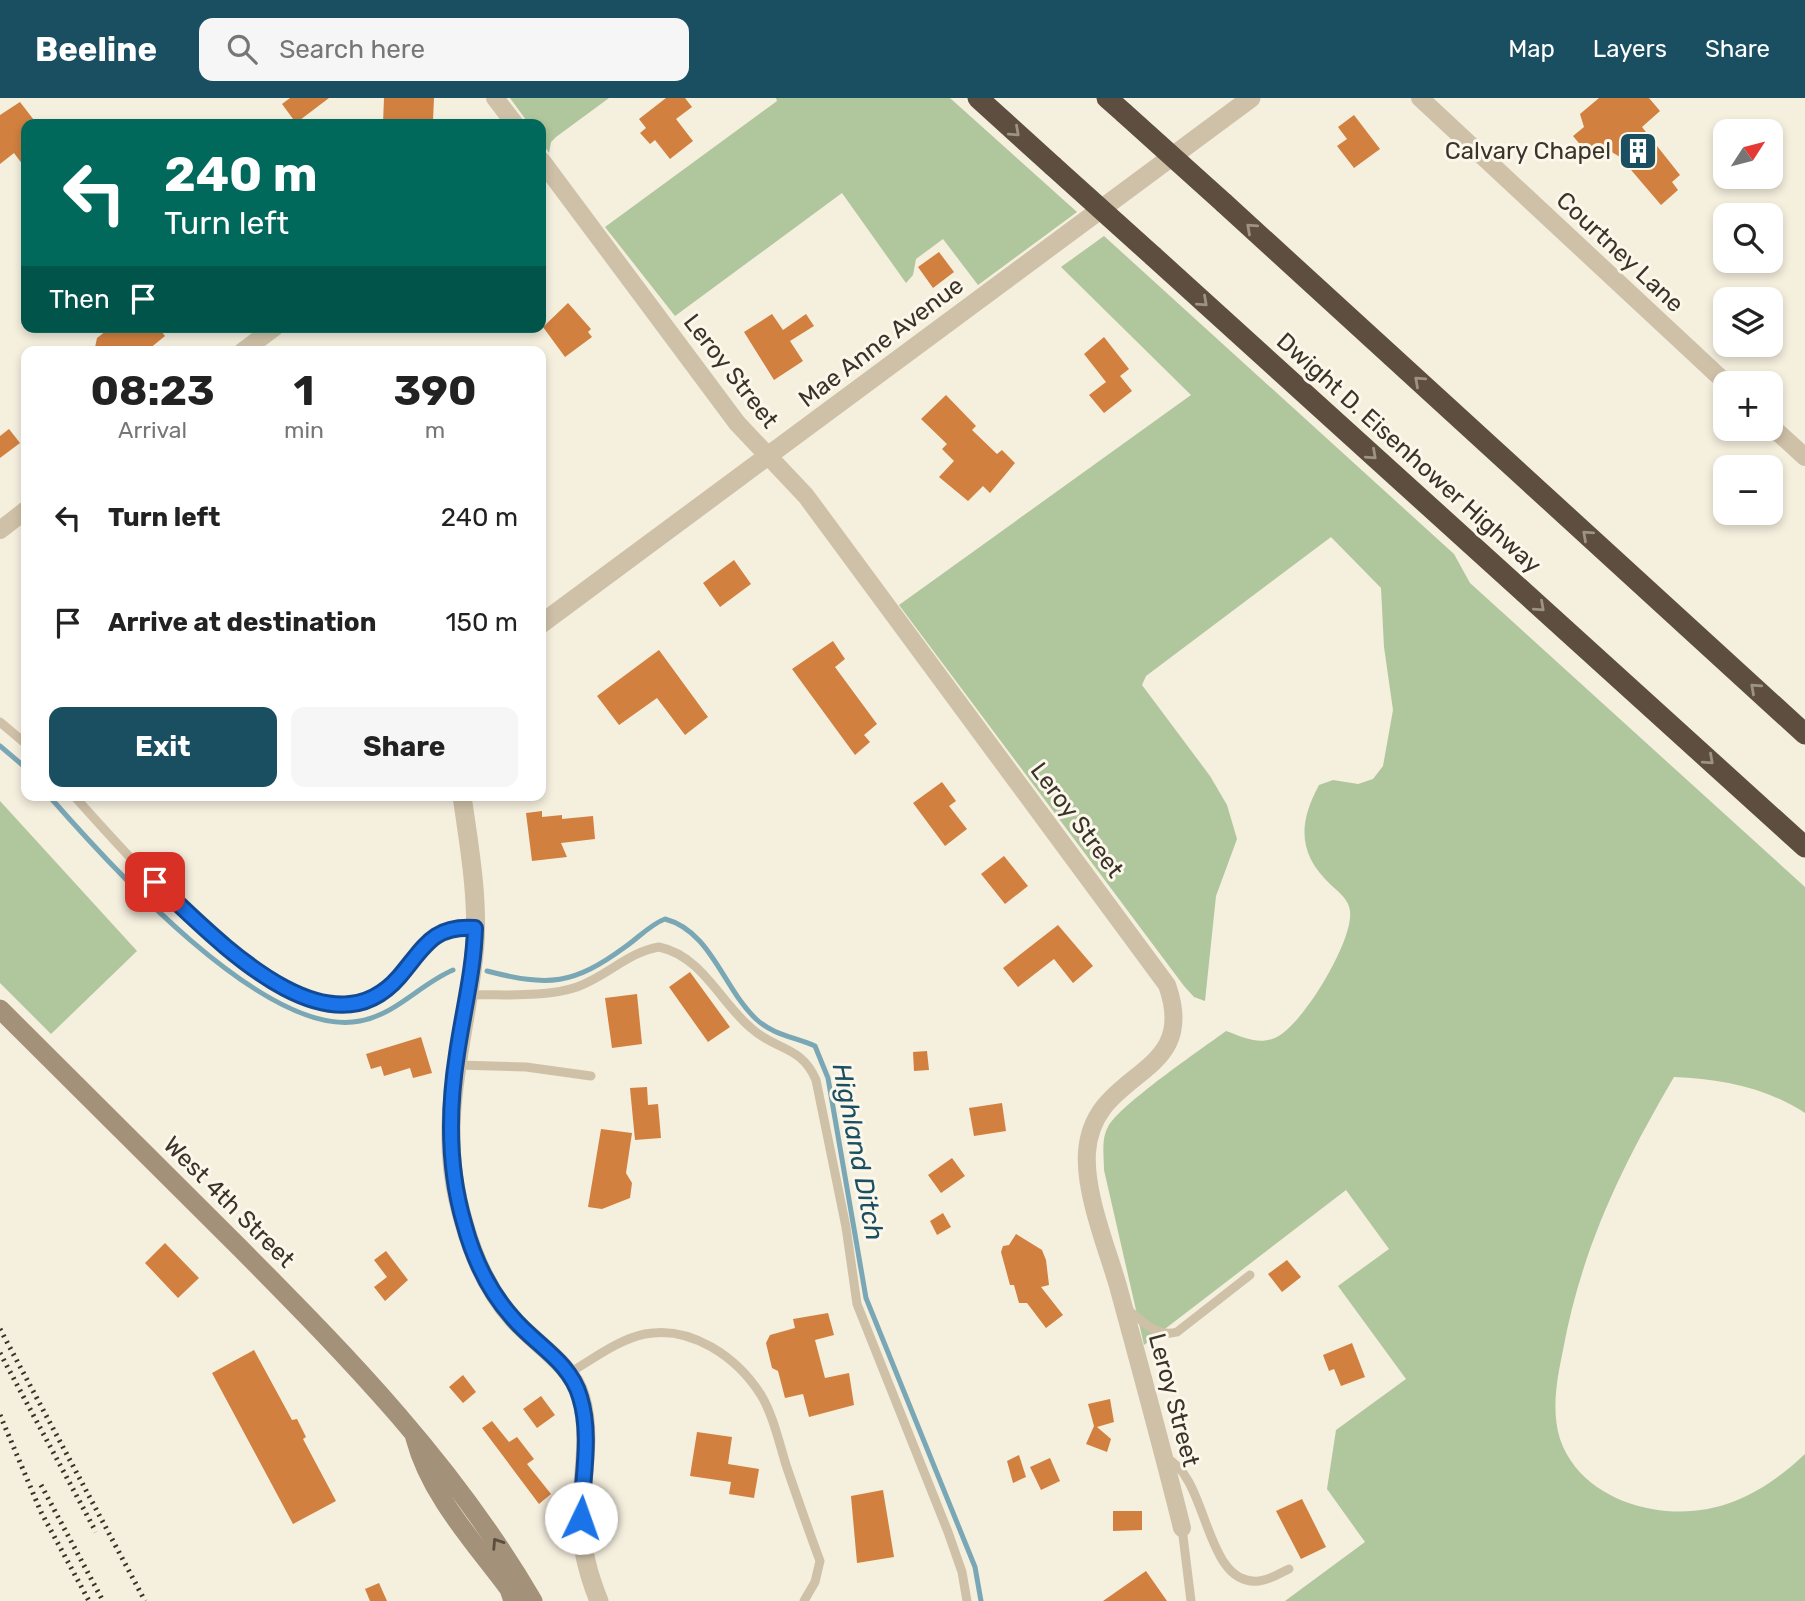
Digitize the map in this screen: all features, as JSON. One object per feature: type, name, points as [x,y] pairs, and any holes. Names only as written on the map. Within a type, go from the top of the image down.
[{"type":"highway","name":"Dwight D. Eisenhower Highway","points":[[978,98],[1805,847]]},
{"type":"highway","points":[[1107,98],[1805,734]]},
{"type":"main road","name":"West 4th Street","points":[[0,1009],[353,1362],[414,1437],[434,1455],[463,1494],[533,1601]]},
{"type":"main road","name":"West 4th Street","points":[[414,1437],[422,1464],[439,1493],[509,1589],[513,1601]]},
{"type":"street","points":[[495,98],[511,119]]},
{"type":"street","name":"Mae Anne Avenue","points":[[546,620],[1251,98]]},
{"type":"street","name":"Courtney Lane","points":[[1419,98],[1713,371]]},
{"type":"street","name":"Leroy Street","points":[[546,167],[737,423],[806,496],[1167,985],[1176,1020],[1167,1050],[1104,1105],[1094,1120],[1089,1136],[1089,1178],[1182,1528]]},
{"type":"street","points":[[250,346],[267,333]]},
{"type":"street","points":[[1783,437],[1805,457]]},
{"type":"street","points":[[0,530],[21,514]]},
{"type":"street","points":[[463,801],[472,870],[475,928],[451,1113],[452,1159],[457,1197],[471,1246],[488,1283],[512,1317],[569,1373],[576,1384],[584,1413],[581,1535],[599,1601]]},
{"type":"lane","points":[[0,722],[21,740]]},
{"type":"lane","points":[[79,801],[143,870],[217,939],[264,975],[314,1000],[347,1004],[384,992],[435,937],[453,927],[475,928]]},
{"type":"lane","points":[[467,995],[563,990],[591,981],[640,953],[659,947],[690,961],[759,1035],[797,1052],[805,1060],[816,1080],[846,1227],[857,1304],[948,1532],[962,1572],[967,1601]]},
{"type":"lane","points":[[456,1065],[526,1067],[591,1076]]},
{"type":"lane","points":[[1123,1306],[1157,1332],[1166,1335],[1177,1332],[1250,1275]]},
{"type":"lane","points":[[569,1373],[643,1334],[670,1332],[700,1340],[743,1371],[761,1396],[773,1423],[820,1561],[815,1582],[804,1601]]},
{"type":"lane","points":[[1164,1457],[1178,1465],[1185,1473],[1214,1547],[1234,1571],[1246,1579],[1258,1582],[1289,1569]]},
{"type":"lane","name":"Leroy Street","points":[[1182,1528],[1191,1601]]},
{"type":"green space","points":[[510,98],[609,98],[556,137],[551,142],[549,153],[546,148],[546,119],[525,119]]},
{"type":"green space","points":[[776,98],[950,98],[1077,212],[978,285],[943,239],[916,259],[913,275],[906,283],[842,193],[675,316],[605,227],[777,101]]},
{"type":"green space","points":[[1104,236],[1454,554],[1470,583],[1805,887],[1805,1113],[1774,1097],[1742,1086],[1674,1077],[1621,1175],[1593,1242],[1571,1312],[1555,1406],[1560,1439],[1566,1453],[1585,1477],[1609,1495],[1652,1509],[1696,1511],[1735,1501],[1772,1481],[1805,1454],[1805,1601],[1285,1601],[1365,1542],[1327,1489],[1336,1430],[1406,1379],[1338,1286],[1389,1249],[1346,1190],[1144,1345],[1104,1170],[1104,1137],[1108,1127],[1127,1106],[1226,1031],[1251,1040],[1270,1040],[1288,1029],[1313,999],[1344,941],[1350,911],[1346,900],[1312,862],[1305,838],[1307,813],[1319,785],[1333,780],[1358,784],[1373,779],[1383,766],[1393,710],[1384,647],[1381,588],[1331,537],[1146,676],[1142,685],[1210,776],[1227,805],[1237,839],[1216,896],[1205,1001],[1194,997],[1184,986],[899,605],[1191,395],[1061,267]]},
{"type":"green space","points":[[0,801],[137,951],[51,1034],[0,983]]},
{"type":"building","points":[[290,98],[329,98],[301,119],[293,119],[282,104]]},
{"type":"building","points":[[384,98],[434,98],[433,119],[383,119]]},
{"type":"building","points":[[666,98],[685,98],[692,107],[676,119],[693,141],[670,159],[655,140],[650,144],[640,133],[646,128],[639,119]]},
{"type":"building","name":"Calvary Chapel","points":[[1599,98],[1649,98],[1660,111],[1642,127],[1680,175],[1672,182],[1678,190],[1661,205],[1620,157],[1600,145],[1588,154],[1573,136],[1584,127],[1580,114]]},
{"type":"building","points":[[20,102],[33,119],[21,119],[21,162],[14,153],[0,164],[0,115]]},
{"type":"building","points":[[1354,115],[1380,149],[1354,168],[1337,146],[1347,139],[1338,127]]},
{"type":"building","points":[[939,252],[954,272],[933,288],[918,267]]},
{"type":"building","points":[[568,303],[591,329],[588,332],[592,337],[565,357],[546,331],[546,324]]},
{"type":"building","points":[[772,314],[783,330],[806,314],[814,326],[790,341],[803,361],[774,380],[744,332]]},
{"type":"building","points":[[103,333],[163,333],[165,336],[153,346],[95,346],[97,338]]},
{"type":"building","points":[[1104,337],[1129,369],[1120,376],[1132,391],[1104,413],[1089,395],[1106,382],[1084,354]]},
{"type":"building","points":[[946,395],[976,426],[972,430],[997,454],[1002,450],[1015,463],[990,493],[983,486],[968,501],[939,477],[954,461],[942,449],[947,444],[921,419]]},
{"type":"building","points":[[9,429],[20,443],[0,458],[0,436]]},
{"type":"building","points":[[734,560],[751,584],[720,607],[703,583]]},
{"type":"building","points":[[833,641],[845,659],[835,667],[877,724],[864,735],[870,742],[855,755],[792,669]]},
{"type":"building","points":[[659,650],[708,717],[685,735],[657,698],[619,725],[597,696]]},
{"type":"building","points":[[942,782],[956,801],[949,806],[967,829],[945,846],[913,803]]},
{"type":"building","points":[[542,811],[542,817],[562,815],[562,819],[593,816],[595,839],[561,843],[567,857],[532,861],[526,813]]},
{"type":"building","points":[[1004,856],[1028,886],[1005,904],[981,874]]},
{"type":"building","points":[[1058,925],[1093,966],[1073,983],[1054,959],[1018,987],[1003,968]]},
{"type":"building","points":[[690,972],[730,1027],[708,1042],[669,987]]},
{"type":"building","points":[[637,994],[642,1044],[612,1048],[605,998]]},
{"type":"building","points":[[421,1037],[432,1073],[413,1078],[410,1068],[384,1076],[381,1066],[371,1069],[366,1054]]},
{"type":"building","points":[[927,1051],[929,1070],[914,1071],[913,1052]]},
{"type":"building","points":[[647,1087],[648,1105],[658,1104],[661,1138],[635,1140],[630,1088]]},
{"type":"building","points":[[1002,1103],[1006,1131],[974,1136],[969,1108]]},
{"type":"building","points":[[601,1129],[632,1133],[626,1173],[632,1183],[630,1198],[602,1209],[588,1207]]},
{"type":"building","points":[[952,1158],[965,1176],[941,1193],[928,1175]]},
{"type":"building","points":[[943,1213],[951,1227],[937,1235],[930,1221]]},
{"type":"building","points":[[1016,1234],[1042,1250],[1046,1260],[1049,1285],[1041,1287],[1063,1315],[1046,1328],[1027,1303],[1019,1303],[1014,1285],[1010,1285],[1001,1252],[1003,1246],[1009,1245]]},
{"type":"building","points":[[165,1243],[199,1278],[178,1298],[145,1263]]},
{"type":"building","points":[[386,1251],[408,1280],[385,1301],[374,1287],[387,1277],[374,1260]]},
{"type":"building","points":[[1287,1260],[1301,1277],[1282,1292],[1268,1274]]},
{"type":"building","points":[[828,1313],[834,1335],[815,1340],[825,1378],[849,1373],[854,1405],[809,1417],[803,1394],[785,1398],[778,1371],[772,1368],[766,1343],[770,1335],[795,1328],[793,1319]]},
{"type":"building","points":[[1352,1343],[1365,1377],[1341,1386],[1334,1369],[1329,1371],[1323,1355]]},
{"type":"building","points":[[254,1350],[292,1420],[297,1419],[306,1437],[303,1439],[336,1501],[293,1524],[212,1373]]},
{"type":"building","points":[[463,1375],[476,1392],[463,1403],[449,1387]]},
{"type":"building","points":[[541,1396],[555,1415],[537,1428],[523,1409]]},
{"type":"building","points":[[1110,1399],[1114,1422],[1097,1427],[1111,1439],[1107,1452],[1086,1444],[1094,1426],[1088,1404]]},
{"type":"building","points":[[492,1421],[509,1442],[517,1437],[534,1459],[527,1464],[551,1494],[539,1504],[482,1428]]},
{"type":"building","points":[[697,1432],[732,1437],[728,1464],[759,1469],[754,1498],[729,1494],[731,1482],[690,1476]]},
{"type":"building","points":[[1019,1455],[1026,1477],[1013,1483],[1007,1461]]},
{"type":"building","points":[[1050,1458],[1060,1481],[1041,1490],[1030,1467]]},
{"type":"building","points":[[883,1490],[894,1557],[857,1563],[851,1496]]},
{"type":"building","points":[[1302,1499],[1326,1547],[1301,1559],[1276,1511]]},
{"type":"building","points":[[1113,1511],[1142,1511],[1142,1530],[1113,1531]]},
{"type":"building","points":[[1146,1571],[1167,1601],[1103,1601]]},
{"type":"building","points":[[379,1583],[387,1601],[370,1601],[365,1589]]},
{"type":"waterway","name":"Highland Ditch","points":[[0,746],[21,764]]},
{"type":"waterway","name":"Highland Ditch","points":[[54,801],[109,862],[191,940],[235,976],[279,1003],[322,1019],[360,1021],[386,1012],[453,970]]},
{"type":"waterway","name":"Highland Ditch","points":[[487,971],[544,980],[575,976],[607,960],[665,919],[681,925],[694,935],[756,1019],[777,1032],[815,1046],[828,1078],[866,1298],[975,1567],[981,1601]]},
{"type":"railway","points":[[0,1329],[145,1601]]},
{"type":"railway","points":[[0,1353],[96,1532]]},
{"type":"railway","points":[[0,1415],[41,1512],[89,1601]]},
{"type":"railway","points":[[41,1485],[103,1601]]},
{"type":"place","name":"Calvary Chapel","points":[[1638,151]]},
{"type":"route","points":[[155,882],[242,960],[290,990],[332,1004],[347,1004],[384,992],[429,941],[453,927],[475,928],[452,1102],[451,1147],[457,1197],[479,1266],[499,1301],[524,1331],[559,1362],[576,1384],[586,1427],[581,1518]]}]
